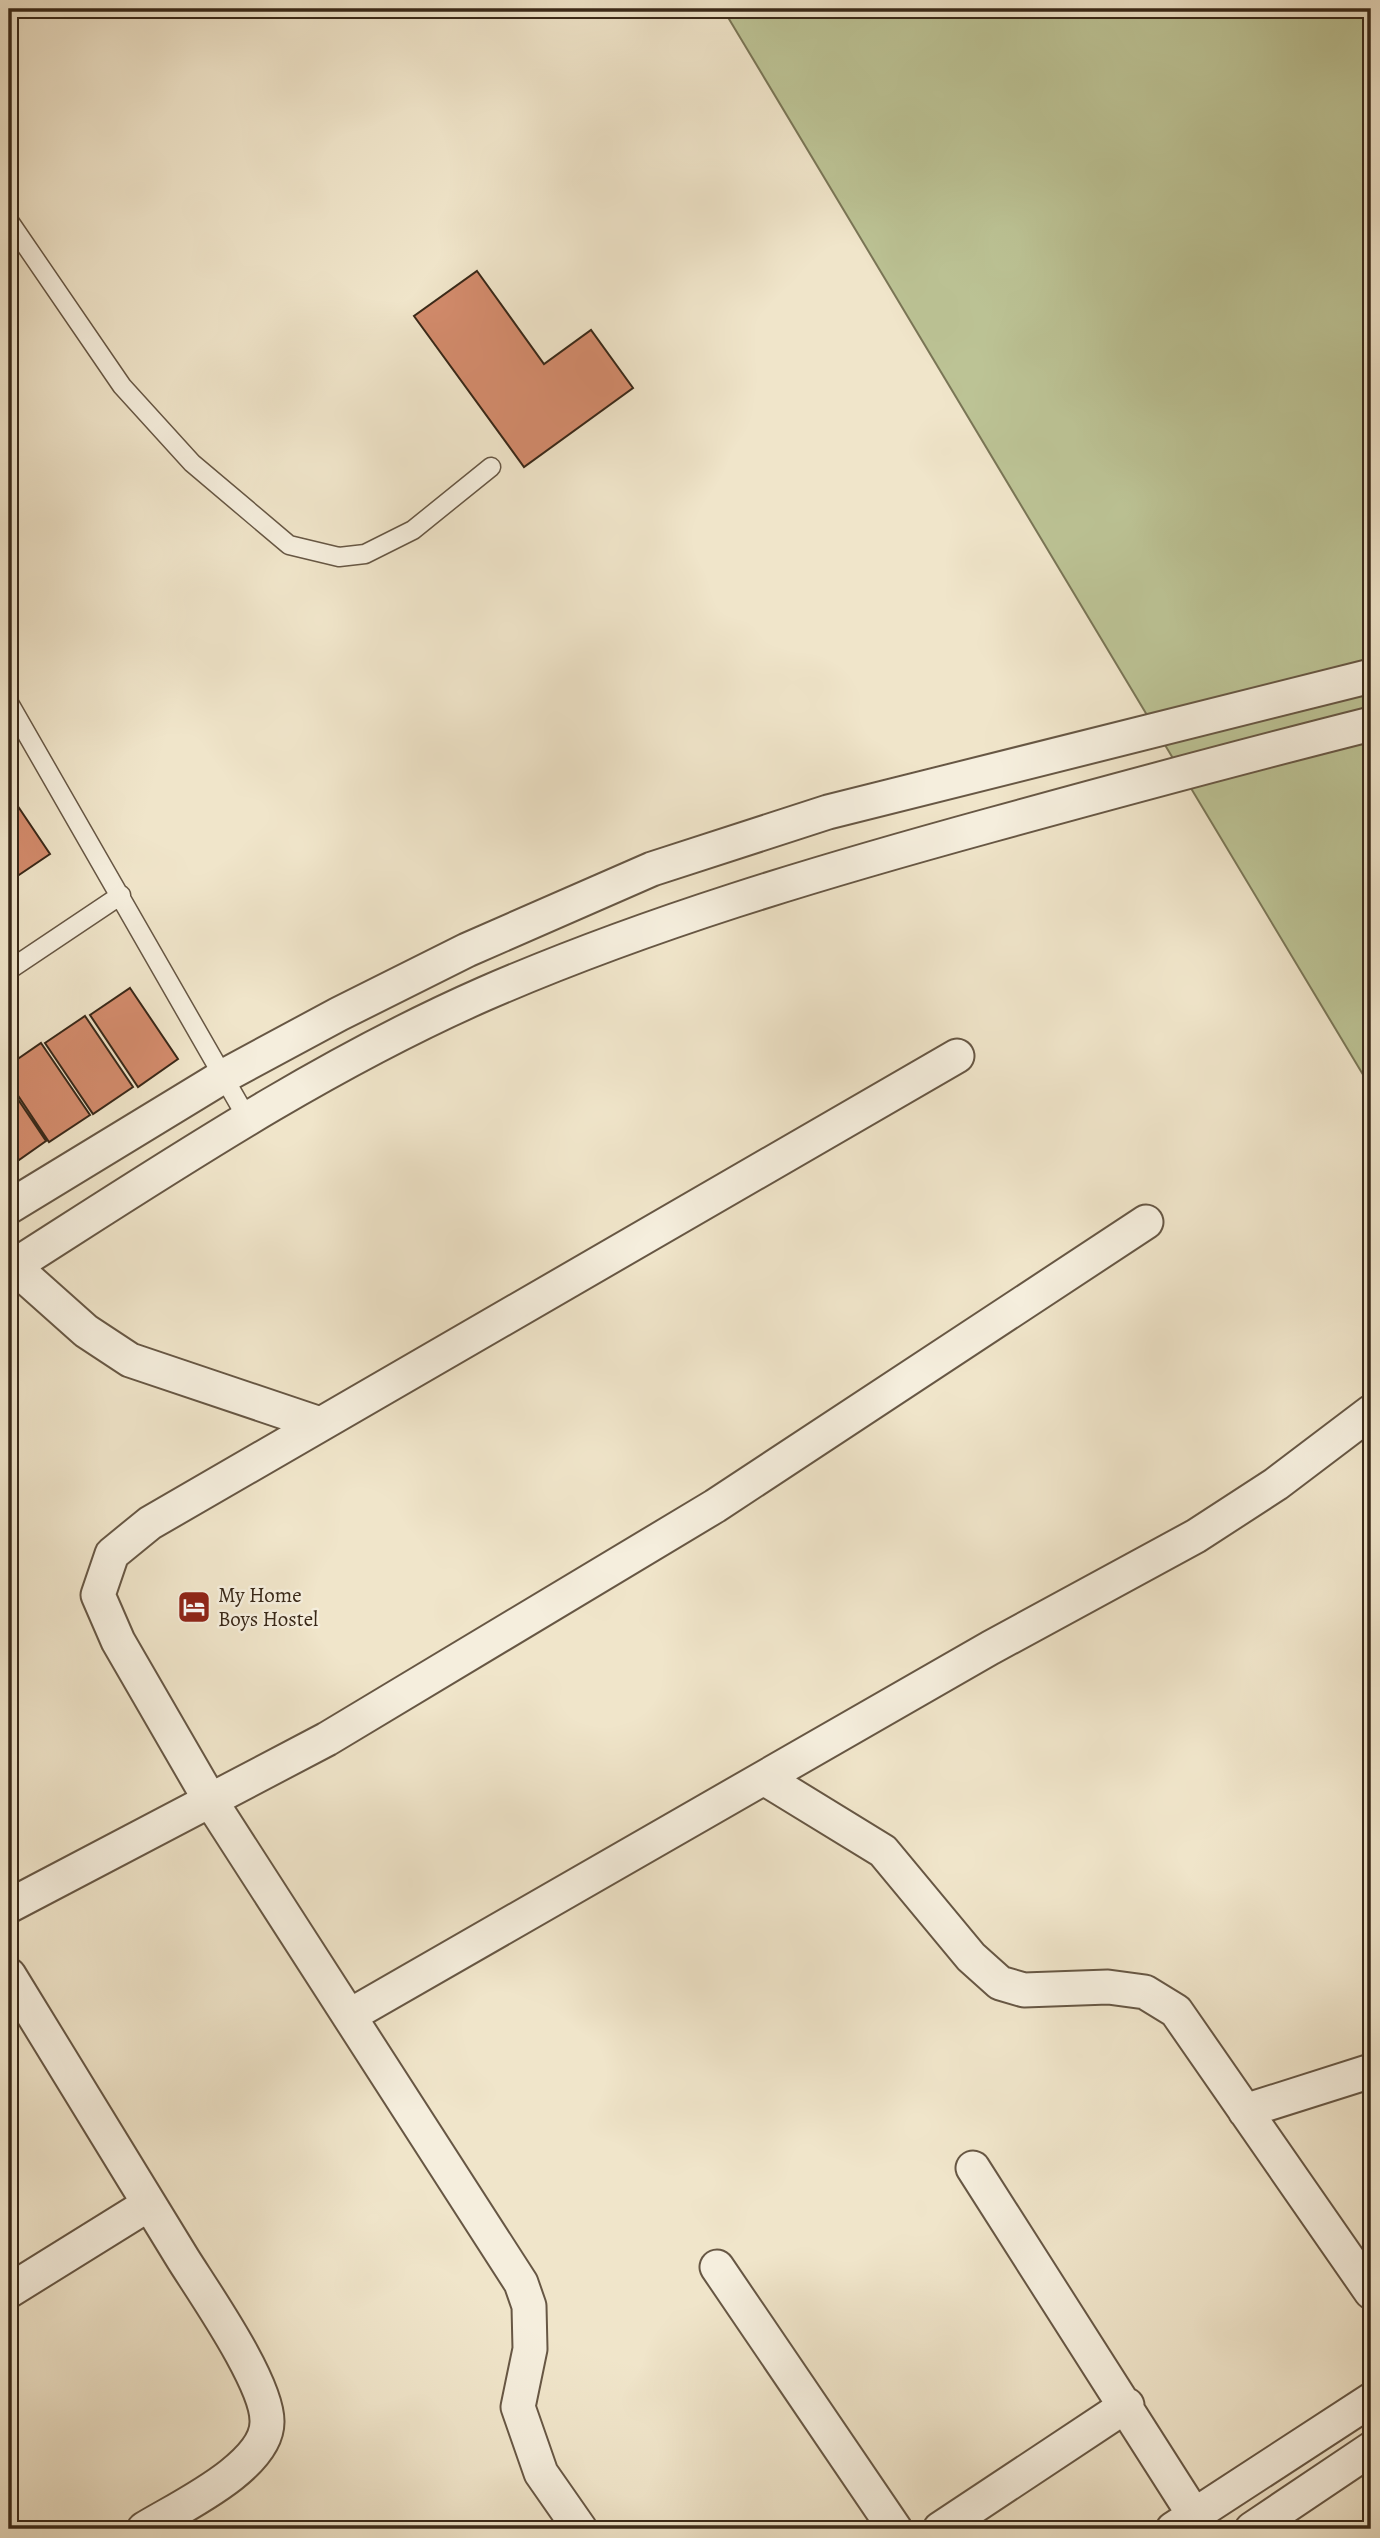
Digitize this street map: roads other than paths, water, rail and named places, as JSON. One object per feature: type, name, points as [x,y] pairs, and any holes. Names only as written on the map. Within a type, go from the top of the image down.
[{"type":"street","points":[[9,1207],[225,1076],[467,950],[652,869],[828,812],[1371,676]]},
{"type":"street","points":[[320,1424],[130,1360],[86,1331],[11,1268],[247,1118],[363,1052],[485,994],[671,922],[844,866],[1371,724]]},
{"type":"street","points":[[580,2529],[541,2473],[518,2407],[530,2349],[529,2306],[521,2283],[210,1800],[118,1641],[97,1595],[112,1554],[150,1523],[957,1056]]},
{"type":"street","points":[[9,1906],[327,1739],[715,1506],[1146,1222]]},
{"type":"street","points":[[349,2016],[990,1648],[1196,1536],[1276,1484],[1371,1412]]},
{"type":"street","points":[[764,1778],[883,1852],[971,1957],[1000,1983],[1024,1990],[1108,1987],[1145,1992],[1176,2011],[1371,2292]]},
{"type":"street","points":[[9,1975],[262,2395],[268,2424],[256,2455],[211,2488],[144,2529]]},
{"type":"street","points":[[1245,2110],[1371,2071]]},
{"type":"street","points":[[973,2168],[1127,2406],[1190,2524],[1371,2400]]},
{"type":"street","points":[[9,2291],[149,2204]]},
{"type":"street","points":[[717,2267],[895,2529]]},
{"type":"street","points":[[940,2529],[1127,2406]]},
{"type":"street","points":[[1252,2529],[1371,2449]]},
{"type":"lane","points":[[9,222],[121,386],[192,463],[289,545],[339,557],[365,554],[413,530],[491,467]]},
{"type":"lane","points":[[9,703],[247,1118]]},
{"type":"lane","points":[[9,970],[121,895]]},
{"type":"place","name":"My Home Boys Hostel","points":[[194,1607]]}]
